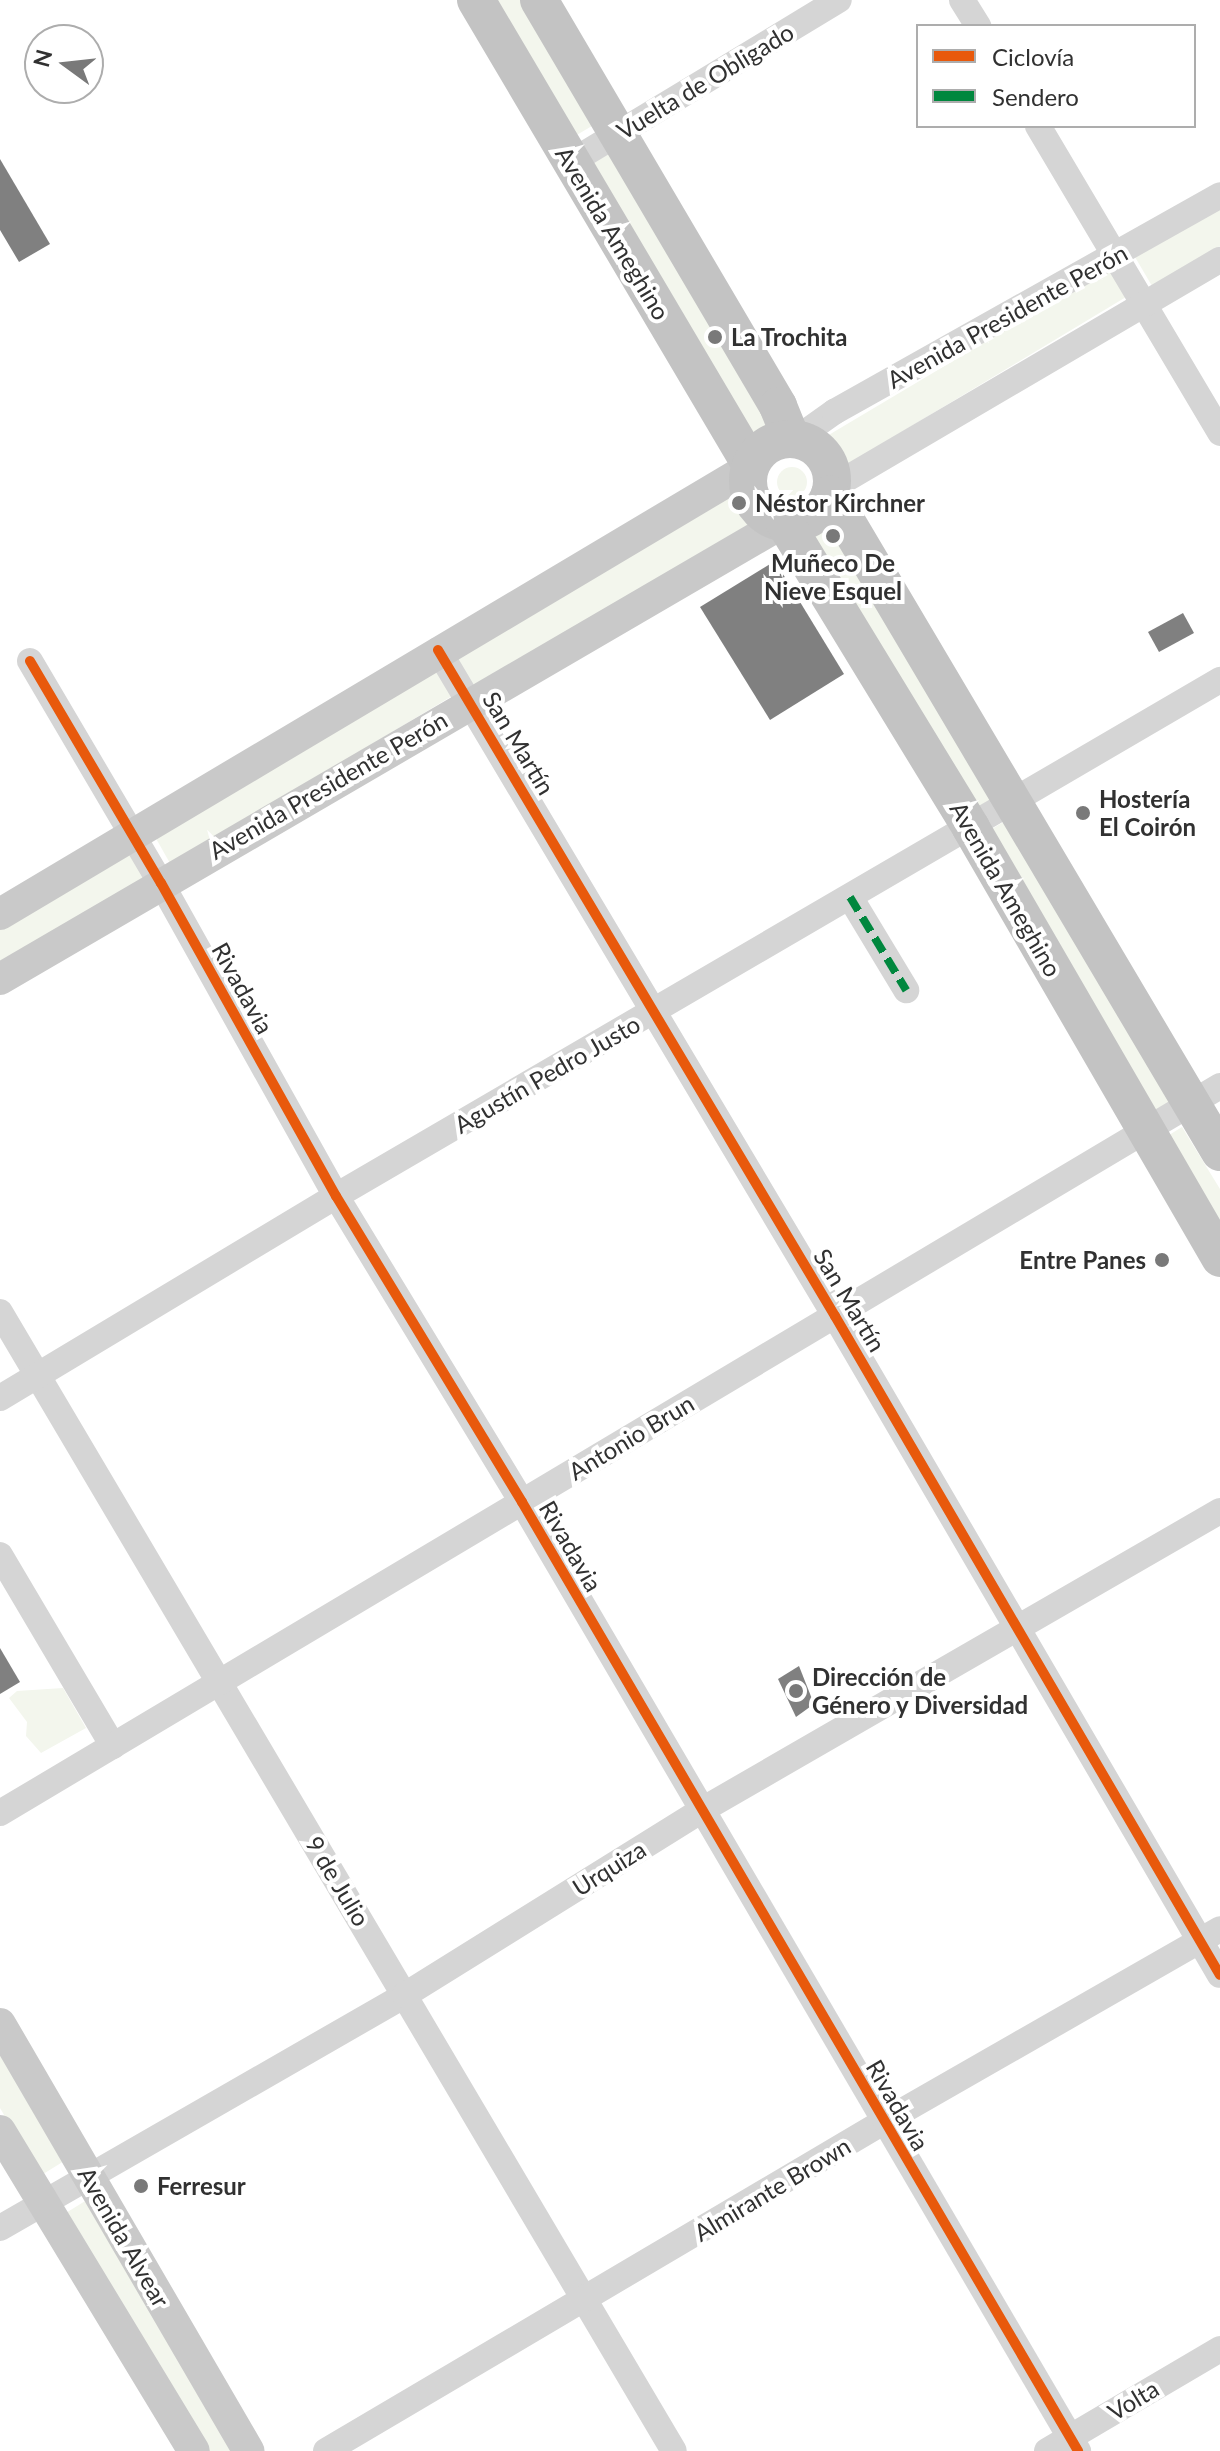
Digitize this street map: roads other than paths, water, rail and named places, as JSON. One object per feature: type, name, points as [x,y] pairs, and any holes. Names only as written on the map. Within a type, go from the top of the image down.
[{"type":"highway","name":"Avenida Ameghino","points":[[476,0],[750,466]]},
{"type":"highway","points":[[539,0],[778,406],[793,439]]},
{"type":"highway","points":[[793,439],[821,452],[829,465],[831,491],[815,516],[803,522],[783,523],[765,516],[755,507],[747,481],[750,466],[767,445],[793,439]]},
{"type":"highway","name":"Avenida Ameghino","points":[[831,491],[1013,801],[1206,1094],[1220,1152]]},
{"type":"highway","name":"Avenida Ameghino","points":[[783,523],[971,828],[1220,1258]]},
{"type":"main road","points":[[0,914],[750,466]]},
{"type":"main road","name":"Avenida Presidente Perón","points":[[0,979],[783,523]]},
{"type":"main road","name":"Avenida Alvear","points":[[0,2024],[249,2451]]},
{"type":"main road","name":"Avenida Alvear","points":[[0,2131],[194,2451]]},
{"type":"street","name":"Vuelta de Obligado","points":[[571,162],[839,0]]},
{"type":"street","points":[[962,0],[977,24]]},
{"type":"street","points":[[1039,128],[1220,433]]},
{"type":"street","name":"Avenida Presidente Perón","points":[[793,439],[834,412],[1117,256],[1220,195]]},
{"type":"street","points":[[831,491],[1220,260]]},
{"type":"street","name":"San Martín","points":[[438,650],[1019,1626],[1210,1935],[1220,1975]]},
{"type":"street","name":"Rivadavia","points":[[30,661],[161,883],[336,1196],[522,1502],[1074,2444]]},
{"type":"street","name":"Agustín Pedro Justo","points":[[0,1398],[336,1196],[1220,680]]},
{"type":"street","points":[[850,897],[906,990]]},
{"type":"street","name":"Antonio Brun","points":[[0,1813],[1206,1094]]},
{"type":"street","name":"9 de Julio","points":[[0,1312],[674,2451]]},
{"type":"street","name":"Urquiza","points":[[0,2228],[405,1995],[702,1810],[1220,1511]]},
{"type":"street","points":[[0,1555],[113,1746]]},
{"type":"street","name":"Almirante Brown","points":[[326,2451],[586,2301],[885,2121],[1210,1935]]},
{"type":"street","name":"Volta","points":[[1047,2451],[1074,2444],[1220,2349]]},
{"type":"place","name":"La Trochita","points":[[715,337]]},
{"type":"place","name":"Néstor Kirchner","points":[[739,503]]},
{"type":"place","name":"Muñeco De Nieve Esquel","points":[[833,536]]},
{"type":"place","name":"Hostería El Coirón","points":[[1083,813]]},
{"type":"place","name":"Entre Panes","points":[[1162,1260]]},
{"type":"place","name":"Dirección de Género y Diversidad","points":[[796,1691]]},
{"type":"place","name":"Ferresur","points":[[141,2186]]}]
